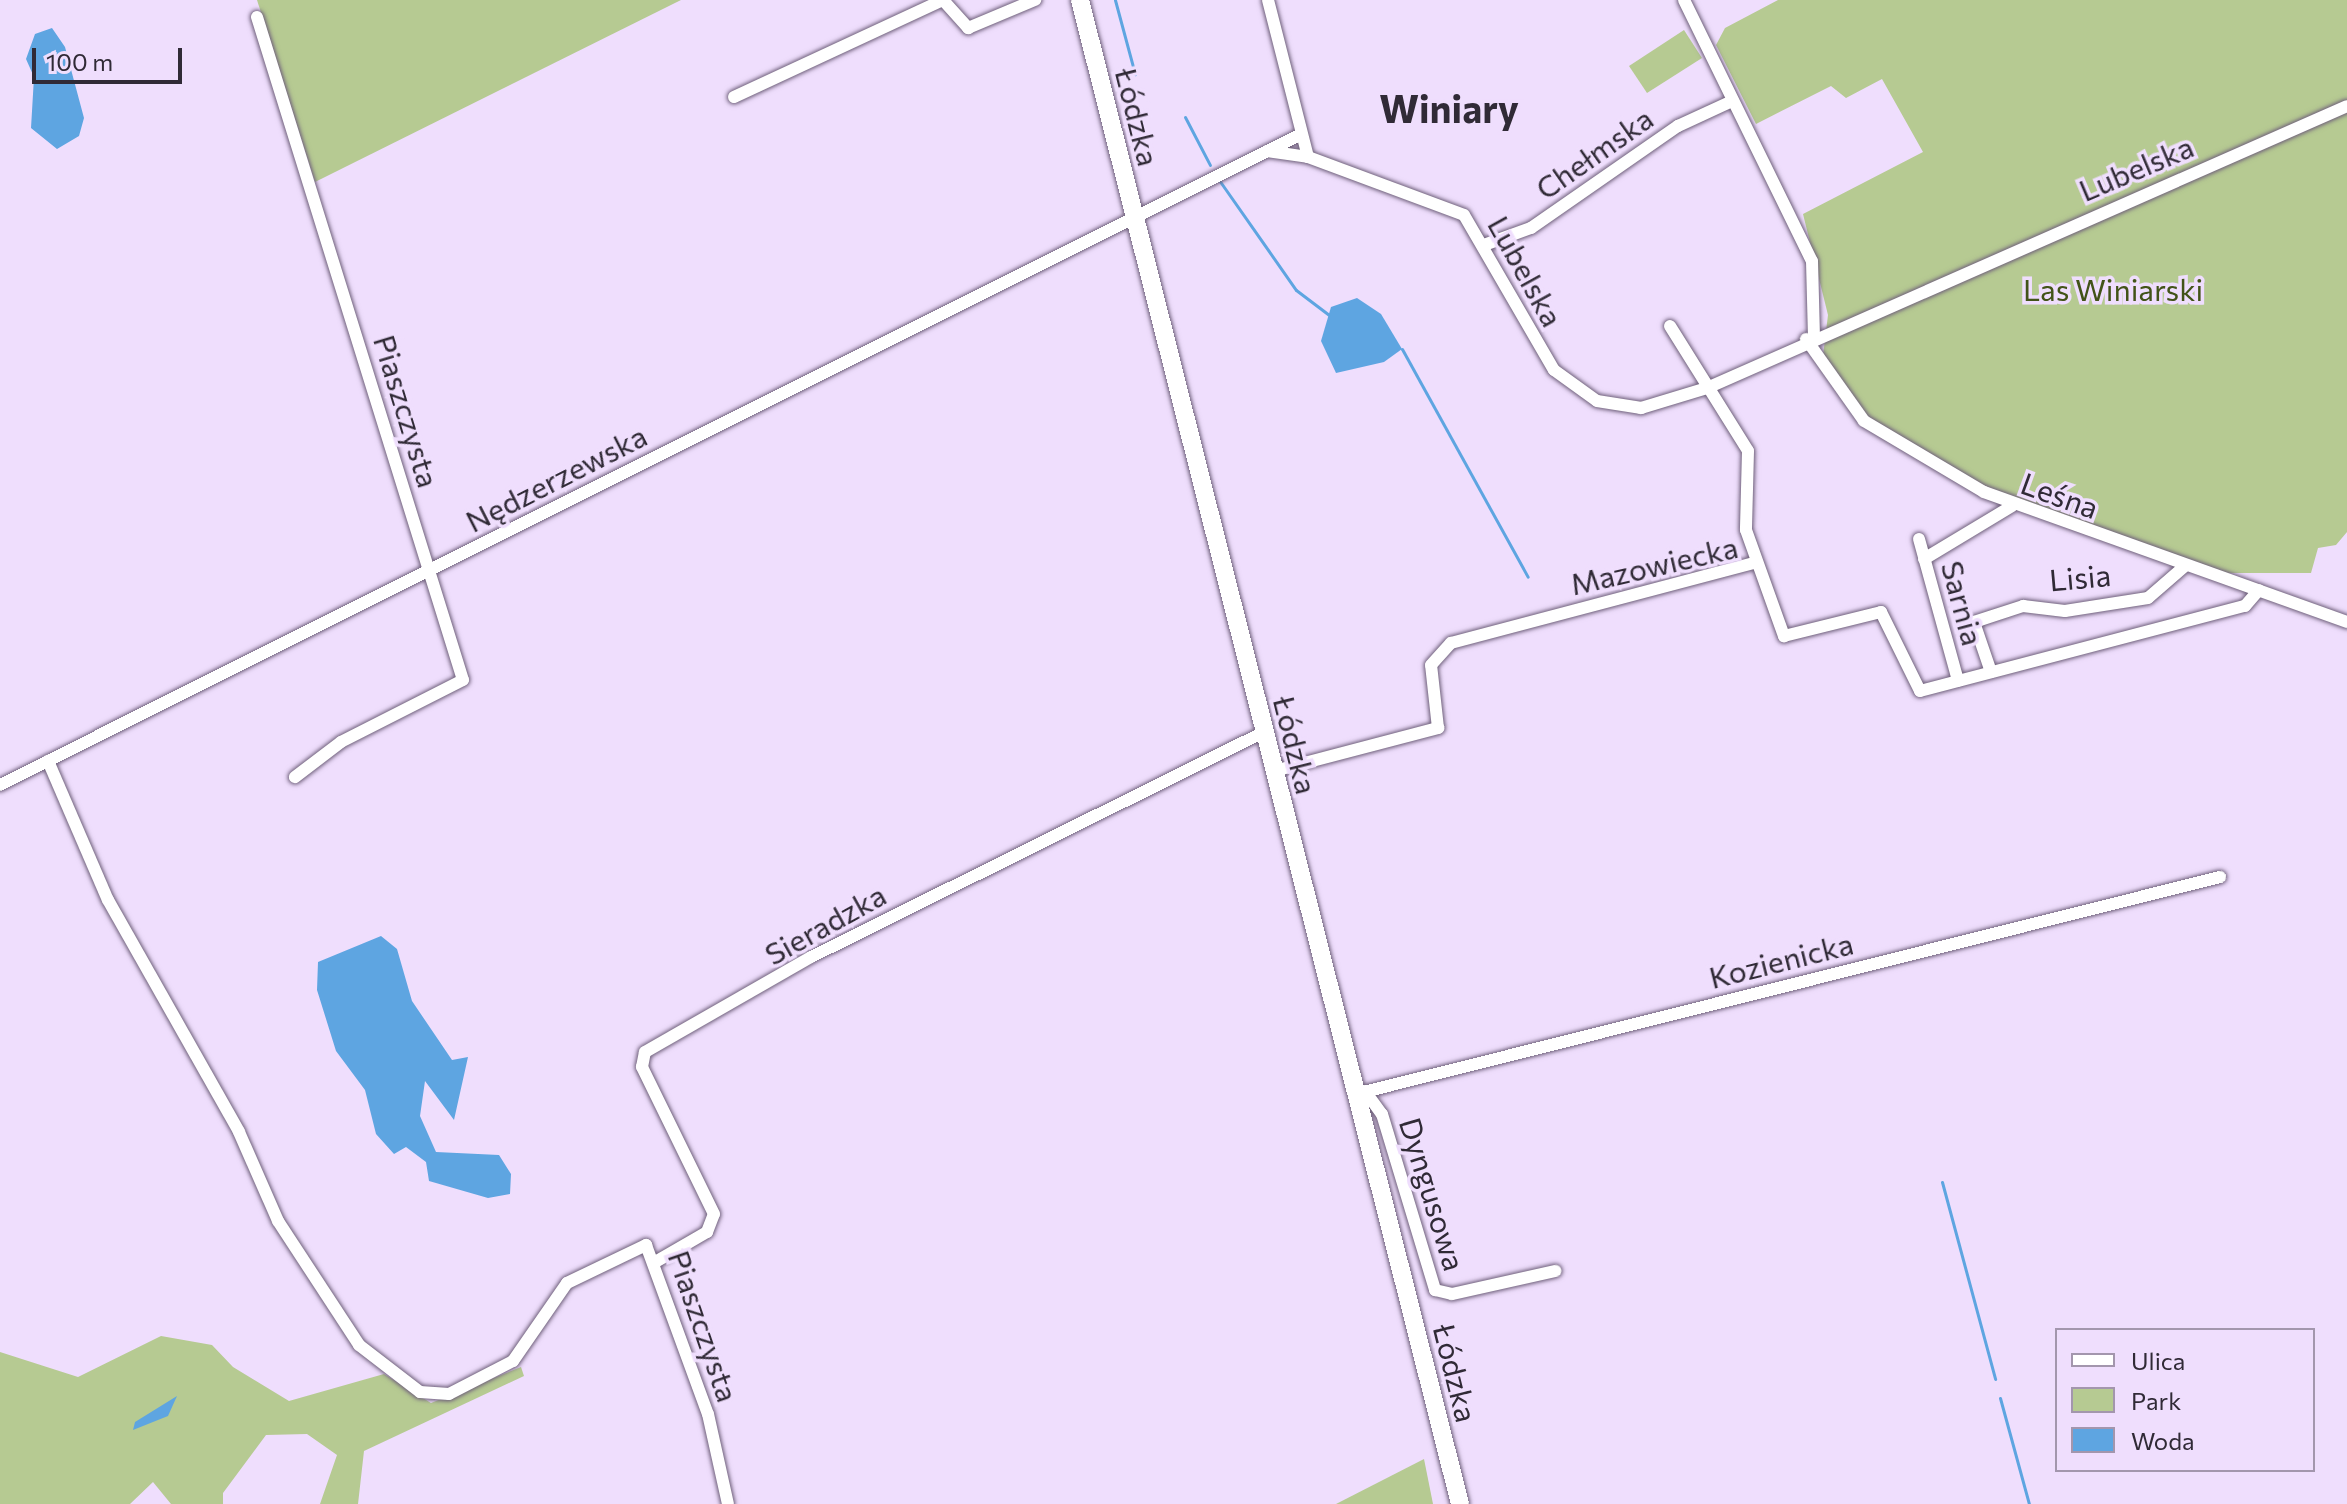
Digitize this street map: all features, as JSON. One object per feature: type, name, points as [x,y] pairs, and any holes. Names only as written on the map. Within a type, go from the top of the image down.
[{"type":"main road","name":"Łódzka","points":[[1080,0],[1264,732],[1360,1092],[1460,1504]]},
{"type":"street","points":[[734,97],[943,0],[968,28],[1035,0]]},
{"type":"street","points":[[1268,0],[1308,157]]},
{"type":"street","points":[[1684,0],[1812,261],[1810,338]]},
{"type":"street","name":"Piaszczysta","points":[[257,17],[463,680],[352,735],[295,777]]},
{"type":"street","name":"Chełmska","points":[[1484,245],[1531,228],[1678,126],[1732,101]]},
{"type":"street","name":"Lubelska","points":[[1264,152],[1308,157],[1464,215],[1484,245],[1542,354],[1578,391],[1641,408],[1707,388],[1810,338],[2347,106]]},
{"type":"street","points":[[1134,216],[1301,134]]},
{"type":"street","name":"Nędzerzewska","points":[[0,785],[1134,216]]},
{"type":"street","points":[[1670,326],[1748,451],[1745,518],[1753,563]]},
{"type":"street","name":"Leśna","points":[[1810,338],[1864,421],[2012,506],[2347,622]]},
{"type":"street","points":[[1924,559],[2012,506]]},
{"type":"street","name":"Sarnia","points":[[1919,539],[1958,681]]},
{"type":"street","name":"Mazowiecka","points":[[1274,771],[1438,728],[1431,665],[1451,643],[1753,563],[1781,634],[1881,612],[1897,633],[1914,689],[1958,681],[2245,606],[2259,590]]},
{"type":"street","name":"Lisia","points":[[1991,672],[1974,622],[2023,606],[2065,611],[2148,598],[2186,565]]},
{"type":"street","name":"Sieradzka","points":[[657,1261],[707,1232],[714,1214],[642,1067],[645,1052],[811,957],[1264,732]]},
{"type":"street","name":"Piaszczysta","points":[[48,761],[97,871],[278,1221],[359,1345],[430,1395],[459,1390],[513,1361],[552,1296],[577,1277],[640,1245],[657,1261],[711,1422],[728,1504]]},
{"type":"street","name":"Kozienicka","points":[[1360,1092],[2220,877]]},
{"type":"street","name":"Dyngusowa","points":[[1360,1092],[1382,1114],[1435,1290],[1452,1294],[1555,1271]]},
{"type":"green space","points":[[257,0],[681,0],[315,182]]},
{"type":"green space","name":"Las Winiarski","points":[[1778,0],[2347,0],[2347,532],[2336,545],[2318,548],[2311,573],[2225,573],[1986,488],[1867,417],[1823,356],[1828,315],[1803,214],[1923,152],[1882,79],[1846,98],[1831,86],[1756,124],[1716,45],[1725,28]]},
{"type":"green space","points":[[1684,30],[1702,58],[1647,93],[1629,66]]},
{"type":"green space","points":[[161,1336],[212,1345],[233,1367],[289,1401],[384,1374],[431,1403],[521,1367],[524,1376],[364,1451],[358,1504],[320,1504],[337,1455],[307,1434],[266,1435],[223,1493],[223,1504],[171,1504],[153,1482],[130,1504],[0,1504],[0,1352],[78,1377]]},
{"type":"green space","points":[[1424,1459],[1433,1504],[1336,1504]]},
{"type":"water","points":[[52,28],[65,47],[84,118],[79,136],[57,149],[31,128],[34,77],[26,59],[35,34]]},
{"type":"water","points":[[1357,298],[1381,314],[1402,349],[1384,362],[1336,373],[1321,341],[1331,307]]},
{"type":"water","points":[[381,936],[397,949],[412,1001],[452,1060],[468,1057],[454,1120],[425,1081],[420,1116],[436,1152],[499,1155],[511,1174],[510,1194],[488,1198],[429,1181],[426,1162],[406,1147],[394,1154],[376,1134],[365,1090],[336,1051],[317,990],[318,962]]},
{"type":"water","points":[[177,1396],[168,1416],[133,1430],[135,1422]]},
{"type":"waterway","points":[[1115,0],[1135,74]]},
{"type":"waterway","points":[[1185,117],[1210,165]]},
{"type":"waterway","points":[[1219,180],[1296,290],[1329,315]]},
{"type":"waterway","points":[[1402,349],[1528,577]]},
{"type":"waterway","points":[[1942,1182],[1995,1379]]},
{"type":"waterway","points":[[2000,1398],[2029,1504]]},
{"type":"district","name":"Winiary","points":[[1449,108]]}]
